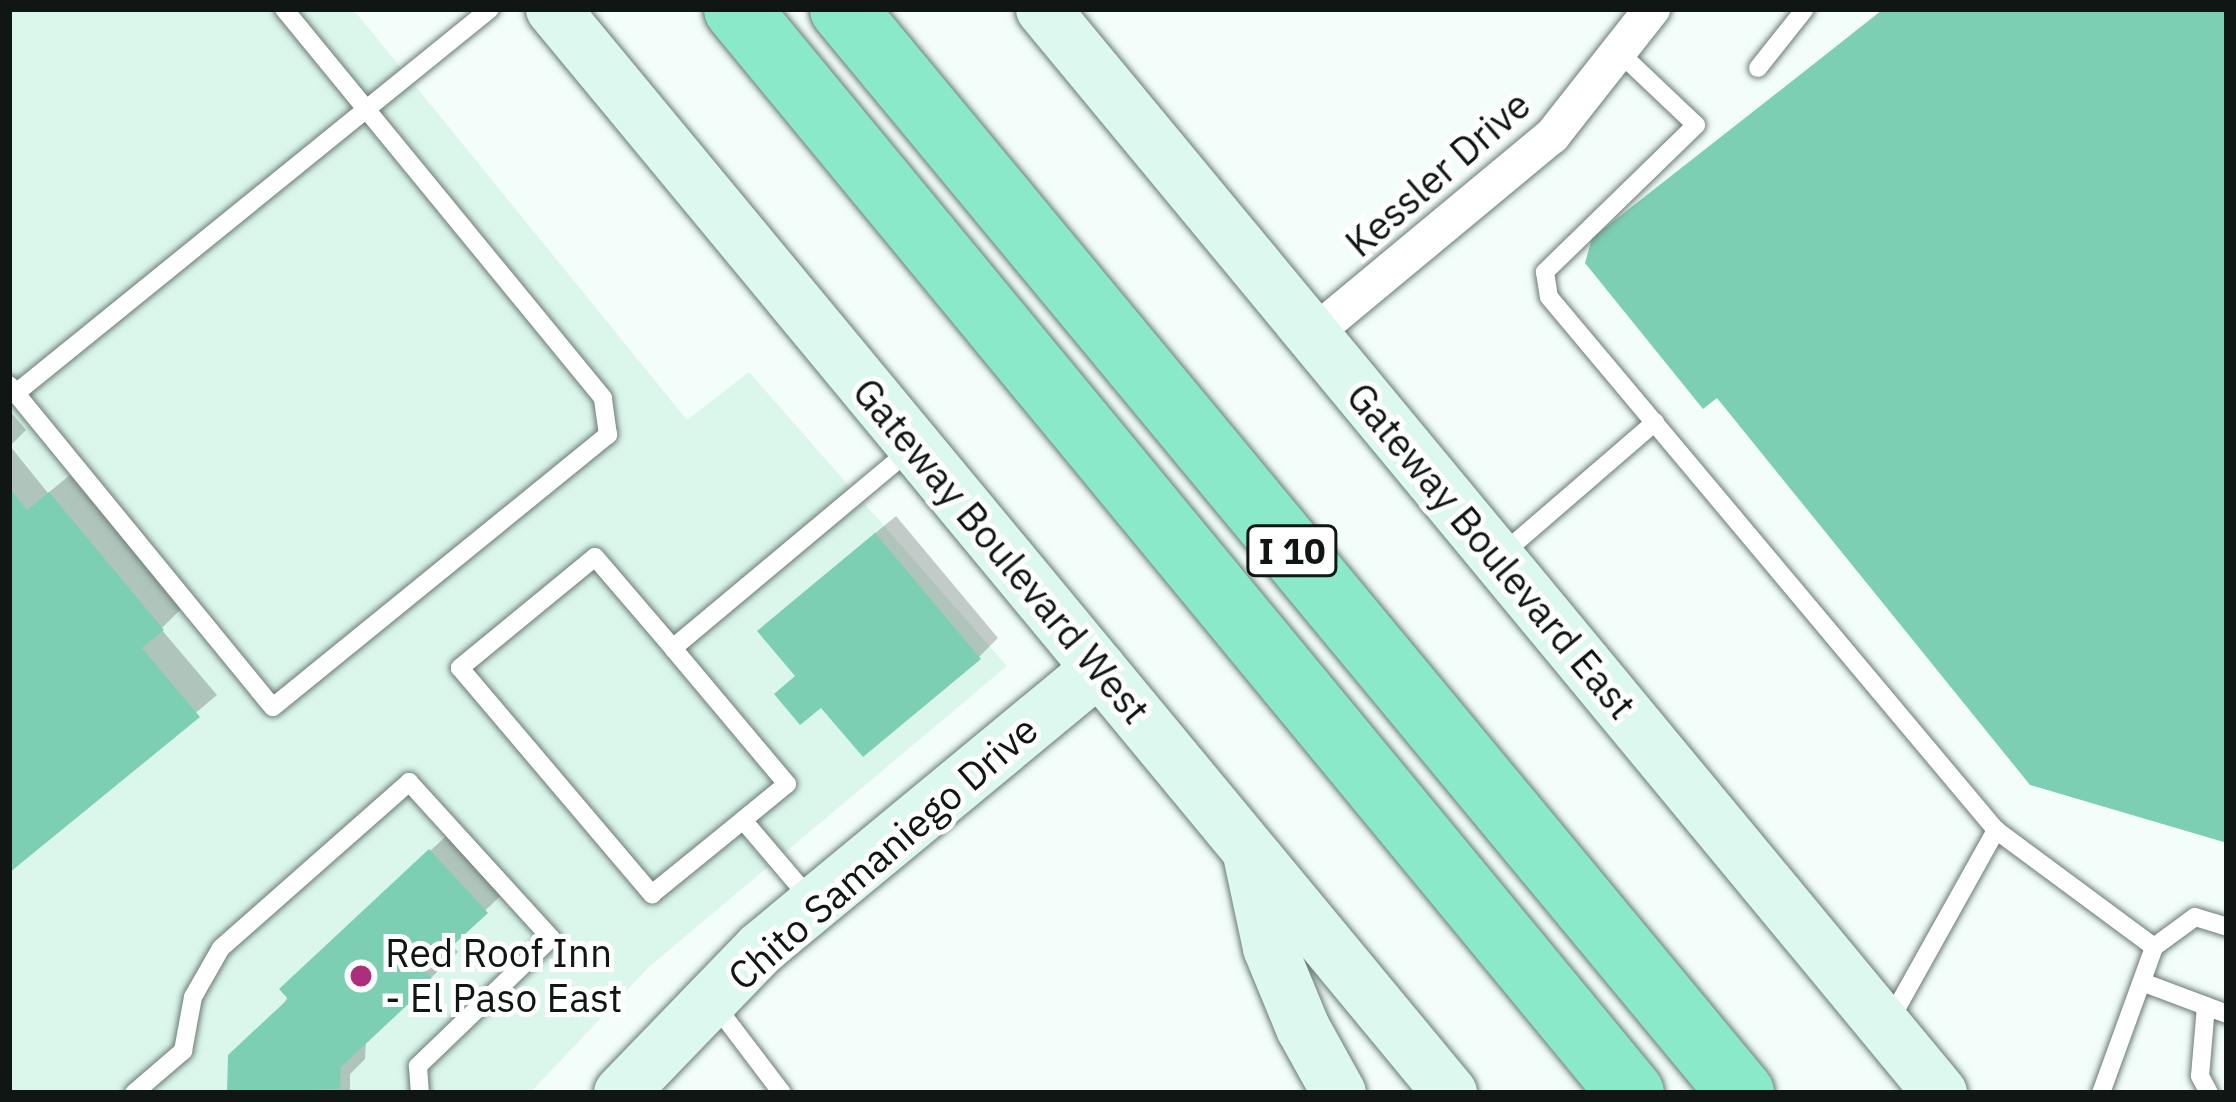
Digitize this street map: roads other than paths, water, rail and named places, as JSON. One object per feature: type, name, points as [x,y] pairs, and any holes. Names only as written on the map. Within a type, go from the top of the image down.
[{"type":"highway","name":"I 10","points":[[737,9],[1631,1093]]},
{"type":"highway","name":"I 10","points":[[843,9],[1742,1093]]},
{"type":"main road","name":"Gateway Boulevard West","points":[[553,9],[1450,1093]]},
{"type":"main road","name":"Gateway Boulevard East","points":[[1043,9],[1940,1093]]},
{"type":"main road","name":"Chito Samaniego Drive","points":[[621,1093],[760,949],[1099,669]]},
{"type":"main road","points":[[1250,851],[1270,948],[1303,1028],[1339,1093]]},
{"type":"street","name":"Kessler Drive","points":[[1312,335],[1552,136],[1652,9]]},
{"type":"lane","points":[[284,9],[366,109],[602,398],[608,435],[273,707],[12,389],[366,109],[490,9]]},
{"type":"lane","points":[[1758,68],[1805,9]]},
{"type":"lane","points":[[1619,52],[1696,125],[1545,272],[1549,297],[1996,830],[2154,947]]},
{"type":"lane","points":[[1497,559],[1655,422]]},
{"type":"lane","points":[[673,648],[915,446]]},
{"type":"lane","points":[[595,557],[673,648],[787,784],[652,894],[460,668],[595,557]]},
{"type":"lane","points":[[134,1093],[183,1052],[193,997],[221,948],[409,782],[551,938],[418,1066],[420,1093]]},
{"type":"lane","points":[[743,820],[814,904]]},
{"type":"lane","points":[[1886,1028],[1996,830]]},
{"type":"lane","points":[[2102,1093],[2154,947],[2195,917],[2227,927]]},
{"type":"lane","points":[[2142,982],[2227,1014]]},
{"type":"lane","points":[[712,1001],[782,1093]]},
{"type":"lane","points":[[2206,1006],[2200,1076],[2209,1093]]},
{"type":"place","name":"Red Roof Inn - El Paso East","points":[[361,976]]}]
